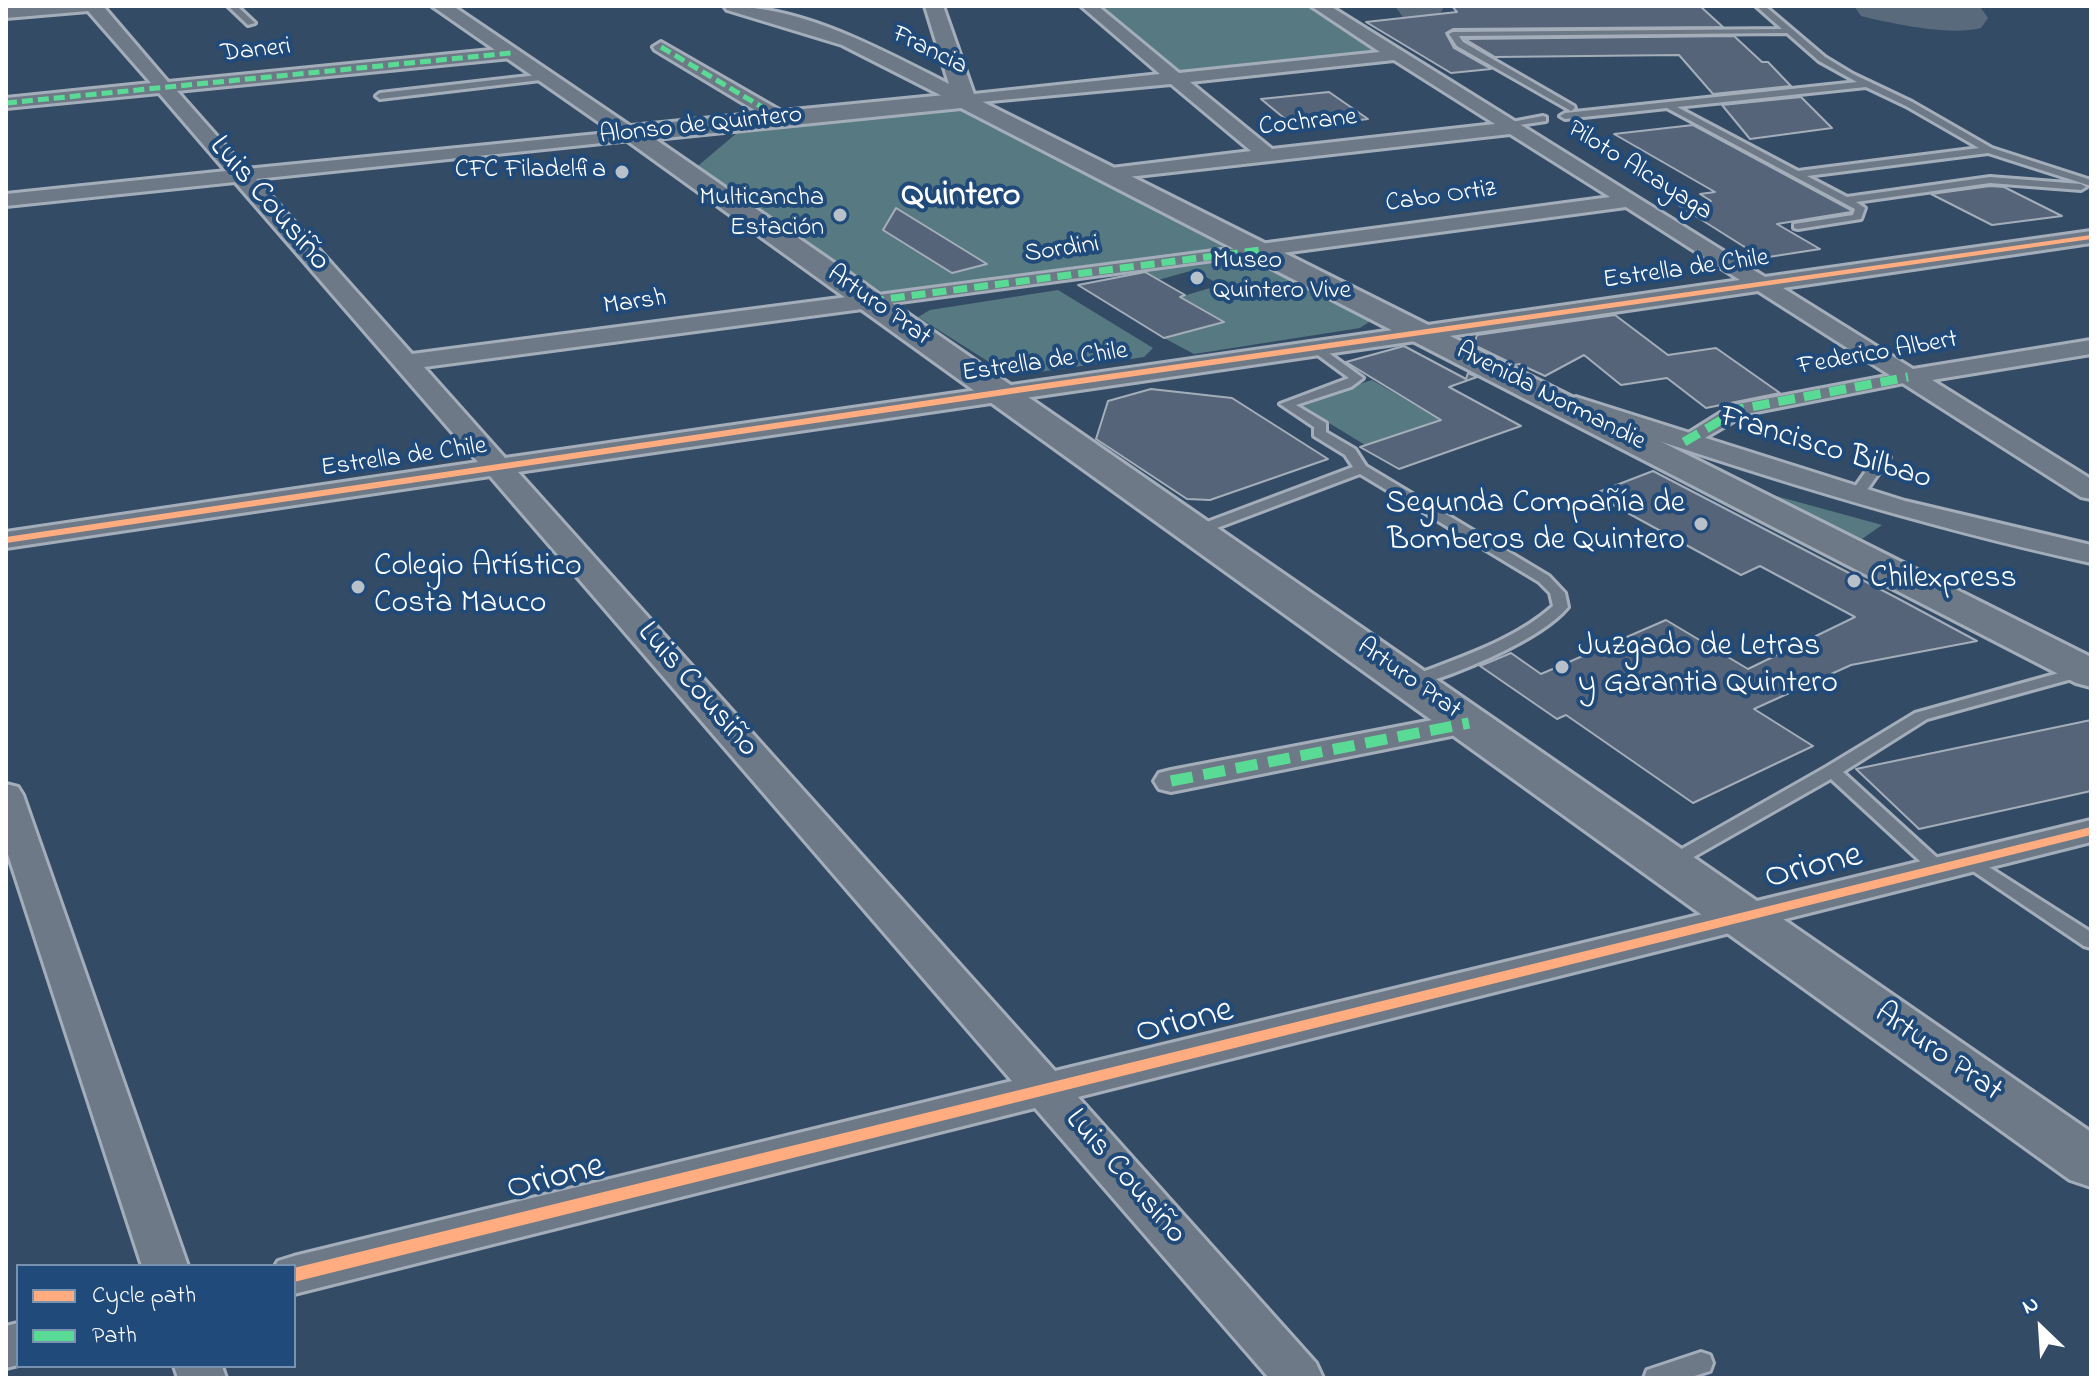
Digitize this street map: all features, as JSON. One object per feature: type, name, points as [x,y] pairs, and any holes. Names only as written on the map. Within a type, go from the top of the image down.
[{"type":"main road","name":"Alonso de Quintero","points":[[631,134],[965,100]]},
{"type":"main road","name":"Avenida Normandie","points":[[965,100],[2088,673]]},
{"type":"main road","points":[[682,170],[743,123]]},
{"type":"main road","name":"Arturo Prat","points":[[631,134],[2091,1163]]},
{"type":"street","points":[[6,13],[93,6]]},
{"type":"street","name":"Luis Cousiño","points":[[93,6],[1299,1378]]},
{"type":"street","name":"Arturo Prat","points":[[441,6],[631,134]]},
{"type":"street","name":"Francia","points":[[733,6],[849,41],[965,100]]},
{"type":"street","points":[[934,6],[965,100]]},
{"type":"street","points":[[1089,6],[1267,155]]},
{"type":"street","name":"Piloto Alcayaga","points":[[1319,6],[2091,491]]},
{"type":"street","points":[[661,47],[782,119]]},
{"type":"street","name":"Daneri","points":[[6,103],[511,53]]},
{"type":"street","name":"Alonso de Quintero","points":[[965,100],[1396,55]]},
{"type":"street","name":"Cochrane","points":[[1110,173],[1508,126]]},
{"type":"street","name":"Alonso de Quintero","points":[[6,200],[631,134]]},
{"type":"street","name":"Cabo Ortiz","points":[[1260,250],[1628,201]]},
{"type":"street","name":"Estrella de Chile","points":[[6,540],[1759,282],[2091,237]]},
{"type":"street","name":"Sordini","points":[[870,301],[1260,250]]},
{"type":"street","name":"Marsh","points":[[408,362],[870,301]]},
{"type":"street","name":"Federico Albert","points":[[1684,442],[1740,409],[2091,347]]},
{"type":"street","name":"Francisco Bilbao","points":[[1544,395],[1855,497],[2091,554]]},
{"type":"street","name":"Arturo Prat","points":[[1171,781],[1469,723]]},
{"type":"street","points":[[6,795],[164,1264]]},
{"type":"street","name":"Orione","points":[[296,1275],[2091,831]]},
{"type":"lane","points":[[232,6],[251,23]]},
{"type":"lane","points":[[1760,6],[1822,59],[1850,76],[1989,150],[2091,186]]},
{"type":"lane","points":[[1790,31],[1453,34],[1460,44],[1568,113],[1670,107],[1868,84]]},
{"type":"lane","points":[[1568,113],[1850,76]]},
{"type":"lane","points":[[380,96],[546,77]]},
{"type":"lane","points":[[1670,107],[1860,208],[1857,217],[1798,226]]},
{"type":"lane","points":[[1508,126],[1543,119]]},
{"type":"lane","points":[[1798,174],[1989,150]]},
{"type":"lane","points":[[1845,200],[1990,180],[2091,186]]},
{"type":"lane","points":[[1315,347],[1357,378],[1286,404],[1321,426],[1319,433],[1350,452],[1361,469],[1526,567],[1550,583],[1560,595],[1561,607],[1549,619],[1526,633],[1411,682]]},
{"type":"lane","points":[[1855,497],[1883,457]]},
{"type":"lane","points":[[1196,531],[1361,469]]},
{"type":"lane","points":[[1668,863],[1832,771],[1921,716],[2088,673]]},
{"type":"lane","points":[[1832,771],[1954,865],[2091,941]]},
{"type":"lane","points":[[1656,1378],[1701,1363]]},
{"type":"green space","points":[[1095,6],[1306,6],[1378,52],[1178,72]]},
{"type":"green space","points":[[950,105],[1230,247],[884,293],[693,170],[744,127]]},
{"type":"green space","points":[[1247,255],[1372,320],[1360,328],[1194,354],[1164,338],[1223,321],[1180,297],[1220,285],[1194,270],[1158,280],[1143,271]]},
{"type":"green space","points":[[1058,290],[1153,348],[1144,357],[1011,376],[918,317],[930,310]]},
{"type":"green space","points":[[1372,380],[1441,420],[1365,445],[1298,404]]},
{"type":"green space","points":[[1769,494],[1882,525],[1862,539]]},
{"type":"building","points":[[1452,6],[1700,6],[1723,27],[1453,29],[1446,33],[1454,48],[1491,69],[1451,73],[1366,22],[1457,12]]},
{"type":"building","points":[[1734,36],[1762,62],[1768,62],[1791,86],[1713,94],[1679,55],[1495,57],[1465,39]]},
{"type":"building","points":[[1329,92],[1368,119],[1296,128],[1261,99]]},
{"type":"building","points":[[1801,97],[1832,128],[1750,139],[1722,105]]},
{"type":"building","points":[[1693,125],[1851,212],[1777,224],[1820,249],[1762,258],[1678,205],[1711,201],[1700,194],[1715,192],[1614,134]]},
{"type":"building","points":[[2004,187],[2062,216],[1992,225],[1931,194]]},
{"type":"building","points":[[896,208],[987,264],[952,273],[883,230]]},
{"type":"building","points":[[1145,272],[1185,295],[1180,297],[1224,322],[1164,338],[1078,285]]},
{"type":"building","points":[[1615,315],[1668,355],[1716,348],[1780,393],[1706,408],[1667,378],[1621,385],[1584,355],[1545,376],[1474,345],[1477,335]]},
{"type":"building","points":[[1404,346],[1466,379],[1468,373],[1477,377],[1449,387],[1521,426],[1399,469],[1360,447],[1441,420],[1346,362]]},
{"type":"building","points":[[1151,389],[1232,398],[1328,459],[1210,500],[1187,499],[1096,439],[1108,401]]},
{"type":"building","points":[[1653,471],[1977,641],[1851,665],[1754,709],[1813,746],[1693,803],[1566,715],[1557,719],[1480,666],[1511,653],[1541,674],[1666,620],[1748,669],[1855,617],[1760,566],[1741,575],[1593,494]]},
{"type":"building","points":[[2091,720],[2091,791],[1919,829],[1856,769]]},
{"type":"taxiway","points":[[1877,6],[1965,18]]},
{"type":"marked path","points":[[661,47],[782,119]]},
{"type":"marked path","points":[[6,103],[511,53]]},
{"type":"marked path","points":[[870,301],[1260,250]]},
{"type":"marked path","points":[[1684,442],[1740,409],[1908,377]]},
{"type":"marked path","points":[[1171,781],[1469,723]]},
{"type":"cycle path","points":[[6,540],[1031,388],[2091,237]]},
{"type":"cycle path","points":[[296,1275],[2091,831]]},
{"type":"place","name":"CFC Filadelfia","points":[[622,172]]},
{"type":"place","name":"Multicancha Estación","points":[[840,215]]},
{"type":"place","name":"Museo Quintero Vive","points":[[1197,278]]},
{"type":"place","name":"Segunda Compañía de Bomberos de Quintero","points":[[1701,524]]},
{"type":"place","name":"Chilexpress","points":[[1854,581]]},
{"type":"place","name":"Colegio Artístico Costa Mauco","points":[[358,587]]},
{"type":"place","name":"Juzgado de Letras y Garantia Quintero","points":[[1562,667]]},
{"type":"district","name":"Quintero","points":[[961,198]]}]
